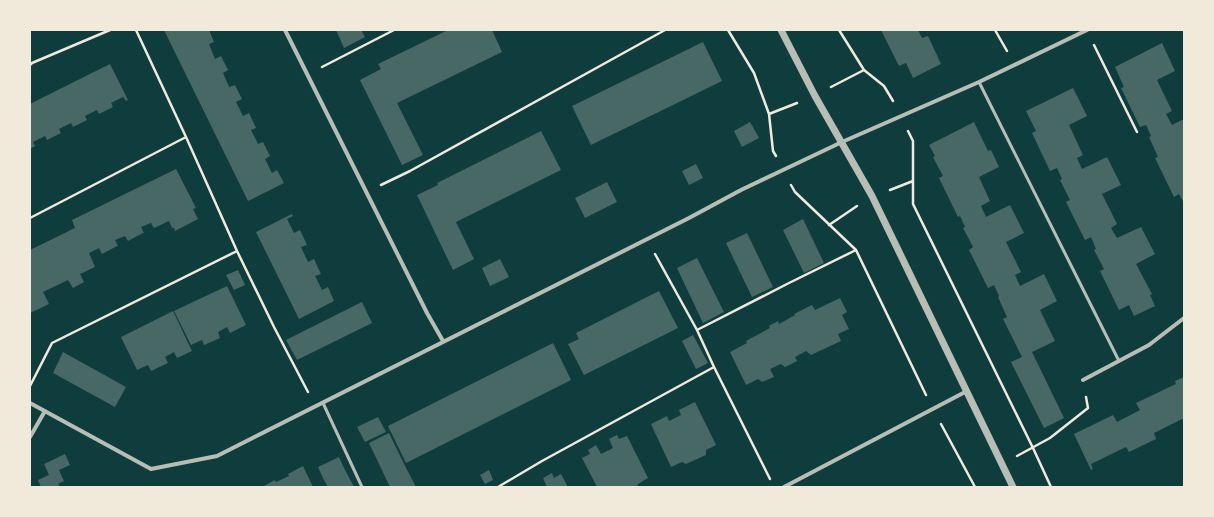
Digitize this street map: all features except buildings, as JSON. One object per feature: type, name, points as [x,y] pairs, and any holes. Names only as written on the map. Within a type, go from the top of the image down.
[{"type":"street","points":[[285,30],[427,313],[443,341]]},
{"type":"street","points":[[781,30],[815,96],[872,196],[1013,487]]},
{"type":"street","points":[[30,403],[152,469],[217,456],[741,190],[842,142],[1015,65],[1087,30]]},
{"type":"street","points":[[1083,380],[1149,345],[1184,318]]},
{"type":"street","points":[[784,487],[967,391]]},
{"type":"street","points":[[30,437],[45,411]]},
{"type":"lane","points":[[978,82],[1118,361]]},
{"type":"lane","points":[[322,404],[362,487]]},
{"type":"path","points":[[30,60],[31,64],[110,30]]},
{"type":"path","points":[[136,30],[237,251],[274,327],[316,406]]},
{"type":"path","points":[[308,74],[394,30]]},
{"type":"path","points":[[366,192],[410,171],[665,30]]},
{"type":"path","points":[[728,30],[754,73],[769,114],[773,151],[794,192],[856,250],[933,409],[975,487]]},
{"type":"path","points":[[839,30],[864,70],[884,86],[902,116],[913,141],[913,204],[1051,487]]},
{"type":"path","points":[[995,30],[1015,65]]},
{"type":"path","points":[[1087,30],[1137,132]]},
{"type":"path","points":[[30,218],[186,138]]},
{"type":"path","points":[[647,239],[696,330],[771,480]]},
{"type":"path","points":[[696,330],[856,250]]},
{"type":"path","points":[[30,386],[52,343],[237,251]]},
{"type":"path","points":[[498,487],[542,461],[714,367]]},
{"type":"path","points":[[1003,464],[1050,438],[1088,408],[1083,380]]}]
